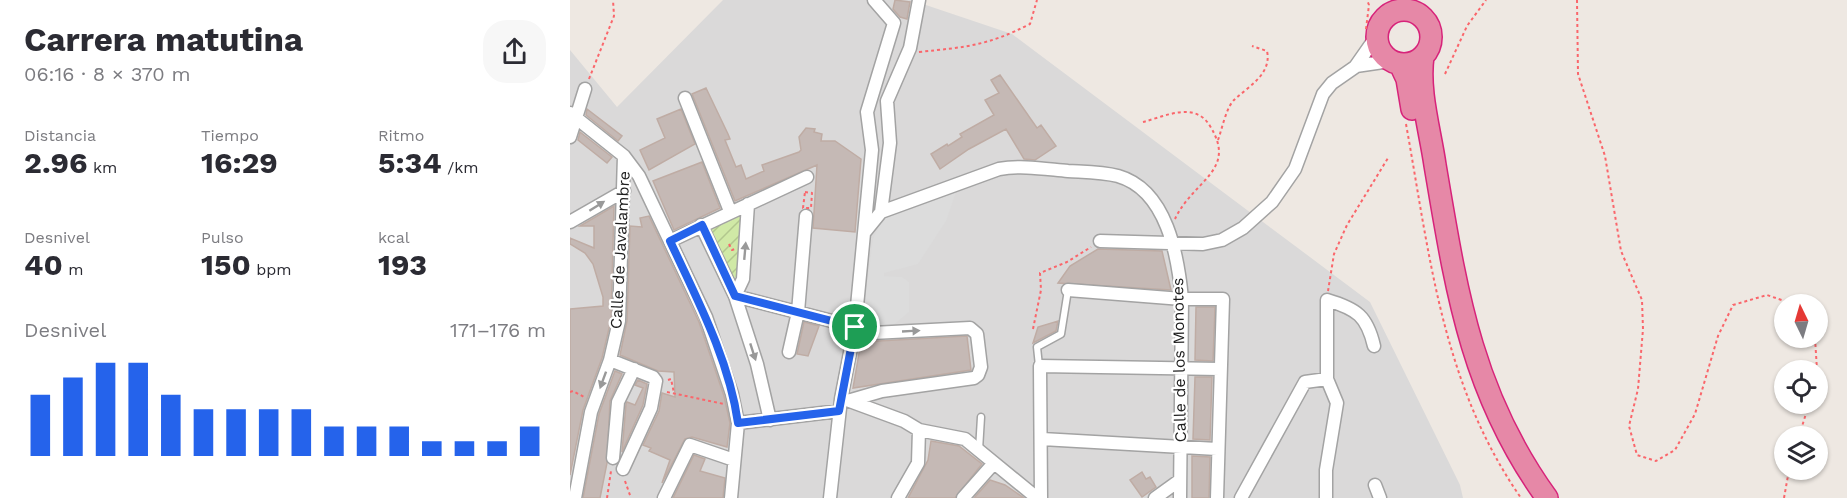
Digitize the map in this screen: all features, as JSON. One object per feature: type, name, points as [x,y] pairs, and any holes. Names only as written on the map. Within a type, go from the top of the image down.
[{"type":"highway","points":[[1532,498],[1487,424],[1464,367],[1448,309],[1407,79],[1395,62],[1380,50],[1391,10],[1421,16],[1427,22],[1431,40],[1423,56],[1422,83],[1460,305],[1475,360],[1497,415],[1526,468],[1547,498]]},
{"type":"highway","points":[[1395,62],[1416,61],[1423,56]]},
{"type":"street","points":[[830,498],[854,330],[872,150],[867,112],[894,23],[874,0]]},
{"type":"street","points":[[864,233],[881,212],[890,143],[887,101],[908,53],[920,0]]},
{"type":"street","points":[[1355,67],[1391,10]]},
{"type":"street","points":[[1100,241],[1154,241],[1172,245],[1222,240],[1260,214],[1272,202],[1295,169],[1323,94],[1332,83],[1355,67],[1378,60],[1395,62]]},
{"type":"street","points":[[570,137],[573,115],[585,89]]},
{"type":"street","points":[[685,98],[730,211]]},
{"type":"street","points":[[573,115],[624,156],[639,176],[706,317],[735,406],[738,423],[731,498]]},
{"type":"street","name":"Calle de Javalambre","points":[[574,489],[595,402],[610,360],[619,321],[624,156]]},
{"type":"street","name":"Calle de los Monotes","points":[[881,212],[999,169],[1019,167],[1119,177],[1137,186],[1149,197],[1166,225],[1182,299],[1180,498]]},
{"type":"street","points":[[670,241],[807,177]]},
{"type":"street","points":[[570,222],[624,191]]},
{"type":"street","points":[[789,352],[798,312],[807,203]]},
{"type":"street","points":[[735,296],[743,279],[748,204]]},
{"type":"street","points":[[702,225],[735,296],[757,364],[770,420]]},
{"type":"street","points":[[1068,290],[1182,299],[1223,299],[1217,498]]},
{"type":"street","points":[[735,296],[798,312],[854,330],[970,328],[977,334],[981,367],[974,378],[882,392],[770,420],[738,423]]},
{"type":"street","points":[[1326,498],[1326,470],[1337,403],[1327,379],[1327,300],[1356,310],[1370,328],[1374,346]]},
{"type":"street","points":[[610,360],[653,377],[655,388],[651,408],[617,467]]},
{"type":"street","points":[[1039,498],[1042,439],[1039,433],[1040,366],[1220,369]]},
{"type":"street","points":[[617,467],[618,402],[634,369]]},
{"type":"street","points":[[1241,498],[1305,382],[1327,379]]},
{"type":"street","points":[[844,403],[919,430],[964,439],[1039,498]]},
{"type":"street","points":[[897,498],[918,463],[919,430]]},
{"type":"street","points":[[1042,439],[1217,449]]},
{"type":"street","points":[[663,498],[690,445],[734,460]]},
{"type":"street","points":[[963,498],[994,463]]},
{"type":"street","points":[[1155,498],[1180,480]]},
{"type":"street","points":[[1375,485],[1380,498]]},
{"type":"lane","points":[[1040,366],[1038,347],[1061,334],[1068,290]]},
{"type":"lane","points":[[979,451],[981,417]]},
{"type":"path","points":[[585,89],[614,16],[613,0]]},
{"type":"path","points":[[908,53],[972,47],[997,41],[1030,24],[1037,0]]},
{"type":"path","points":[[1445,74],[1467,26],[1486,0]]},
{"type":"path","points":[[1577,0],[1578,74],[1605,156],[1621,251],[1642,300],[1643,329],[1638,389],[1629,426],[1637,455],[1656,461],[1676,450],[1695,414],[1718,336],[1733,305],[1767,295],[1774,297]]},
{"type":"path","points":[[1218,141],[1234,100],[1243,95],[1263,74],[1269,59],[1267,51],[1252,46]]},
{"type":"path","points":[[1143,122],[1185,111],[1197,112],[1207,121],[1218,141],[1220,158],[1212,174],[1188,198],[1173,223],[1166,225]]},
{"type":"path","points":[[1404,118],[1441,312],[1456,371],[1480,430],[1521,498]]},
{"type":"path","points":[[1327,300],[1334,254],[1347,225],[1388,158]]},
{"type":"path","points":[[805,192],[812,193],[807,203],[805,192]]},
{"type":"path","points":[[721,248],[738,240]]},
{"type":"path","points":[[1034,328],[1041,290],[1040,273],[1067,262],[1100,241]]},
{"type":"path","points":[[729,244],[731,248]]},
{"type":"path","points":[[668,380],[671,378],[674,393]]},
{"type":"path","points":[[570,392],[573,391],[595,402]]},
{"type":"path","points":[[667,392],[735,406]]},
{"type":"path","points":[[607,498],[617,467]]},
{"type":"path","points":[[617,467],[632,498]]},
{"type":"path","points":[[1784,498],[1787,480]]},
{"type":"shaded area","points":[[723,0],[911,0],[1012,34],[1370,302],[1460,485],[1463,498],[570,498],[570,50],[617,107]]},
{"type":"shaded area","points":[[956,192],[946,221],[918,264],[884,273],[884,276],[902,277],[909,282],[909,312],[891,327],[861,329],[873,239],[884,216]]},
{"type":"green space","points":[[737,212],[743,215],[738,276],[732,279],[708,232],[712,223]]},
{"type":"building","points":[[895,0],[910,2],[907,19],[900,17],[893,9]]},
{"type":"building","points":[[1000,75],[1037,128],[1041,125],[1056,146],[1035,160],[1024,159],[1006,129],[969,149],[940,169],[931,154],[947,144],[948,146],[962,137],[960,134],[994,115],[985,100],[999,93],[991,80]]},
{"type":"building","points":[[706,88],[730,139],[725,140],[736,167],[741,165],[746,179],[764,171],[762,165],[799,152],[801,150],[799,137],[806,128],[815,129],[814,132],[822,134],[821,141],[835,141],[861,159],[855,232],[813,228],[817,165],[735,201],[692,94]]},
{"type":"building","points":[[587,109],[622,136],[618,141],[586,115]]},
{"type":"building","points":[[681,109],[695,144],[649,170],[640,150],[665,138],[657,119]]},
{"type":"building","points":[[580,132],[612,157],[607,163],[578,140]]},
{"type":"building","points":[[702,162],[720,208],[674,230],[653,181]]},
{"type":"building","points":[[614,206],[611,320],[602,358],[583,410],[570,475],[570,309],[603,306],[603,297],[593,264],[585,253],[570,244],[570,238],[594,248],[594,226],[580,226]]},
{"type":"building","points":[[649,216],[699,322],[724,396],[730,423],[727,447],[692,437],[685,439],[662,483],[670,460],[649,451],[651,448],[643,445],[659,411],[662,393],[675,397],[674,372],[658,371],[620,355],[627,321],[630,226],[642,227],[640,218]]},
{"type":"building","points":[[1098,249],[1162,251],[1171,290],[1058,283],[1070,266]]},
{"type":"building","points":[[1196,307],[1215,307],[1213,361],[1195,360]]},
{"type":"building","points":[[1058,321],[1056,331],[1033,343],[1038,327]]},
{"type":"building","points":[[804,322],[819,326],[808,356],[797,354]]},
{"type":"building","points":[[967,336],[971,370],[853,388],[861,342]]},
{"type":"building","points":[[615,371],[622,374],[610,401],[607,463],[600,498],[583,498],[599,414]]},
{"type":"building","points":[[1195,377],[1212,377],[1210,440],[1193,439]]},
{"type":"building","points":[[638,380],[647,384],[643,405],[622,452],[626,404],[627,402],[635,405],[643,388],[635,385]]},
{"type":"building","points":[[931,441],[959,446],[982,464],[955,498],[908,498],[928,460]]},
{"type":"building","points":[[694,455],[705,459],[700,471],[725,478],[723,498],[673,498]]},
{"type":"building","points":[[1192,456],[1210,457],[1209,498],[1192,498]]},
{"type":"building","points":[[1142,472],[1146,479],[1150,477],[1156,487],[1142,497],[1130,480]]},
{"type":"building","points":[[990,480],[1005,485],[1024,498],[974,498]]},
{"type":"route","points":[[702,225],[735,296],[855,327],[839,411],[738,423],[732,394],[706,317],[670,241],[702,225]]}]
